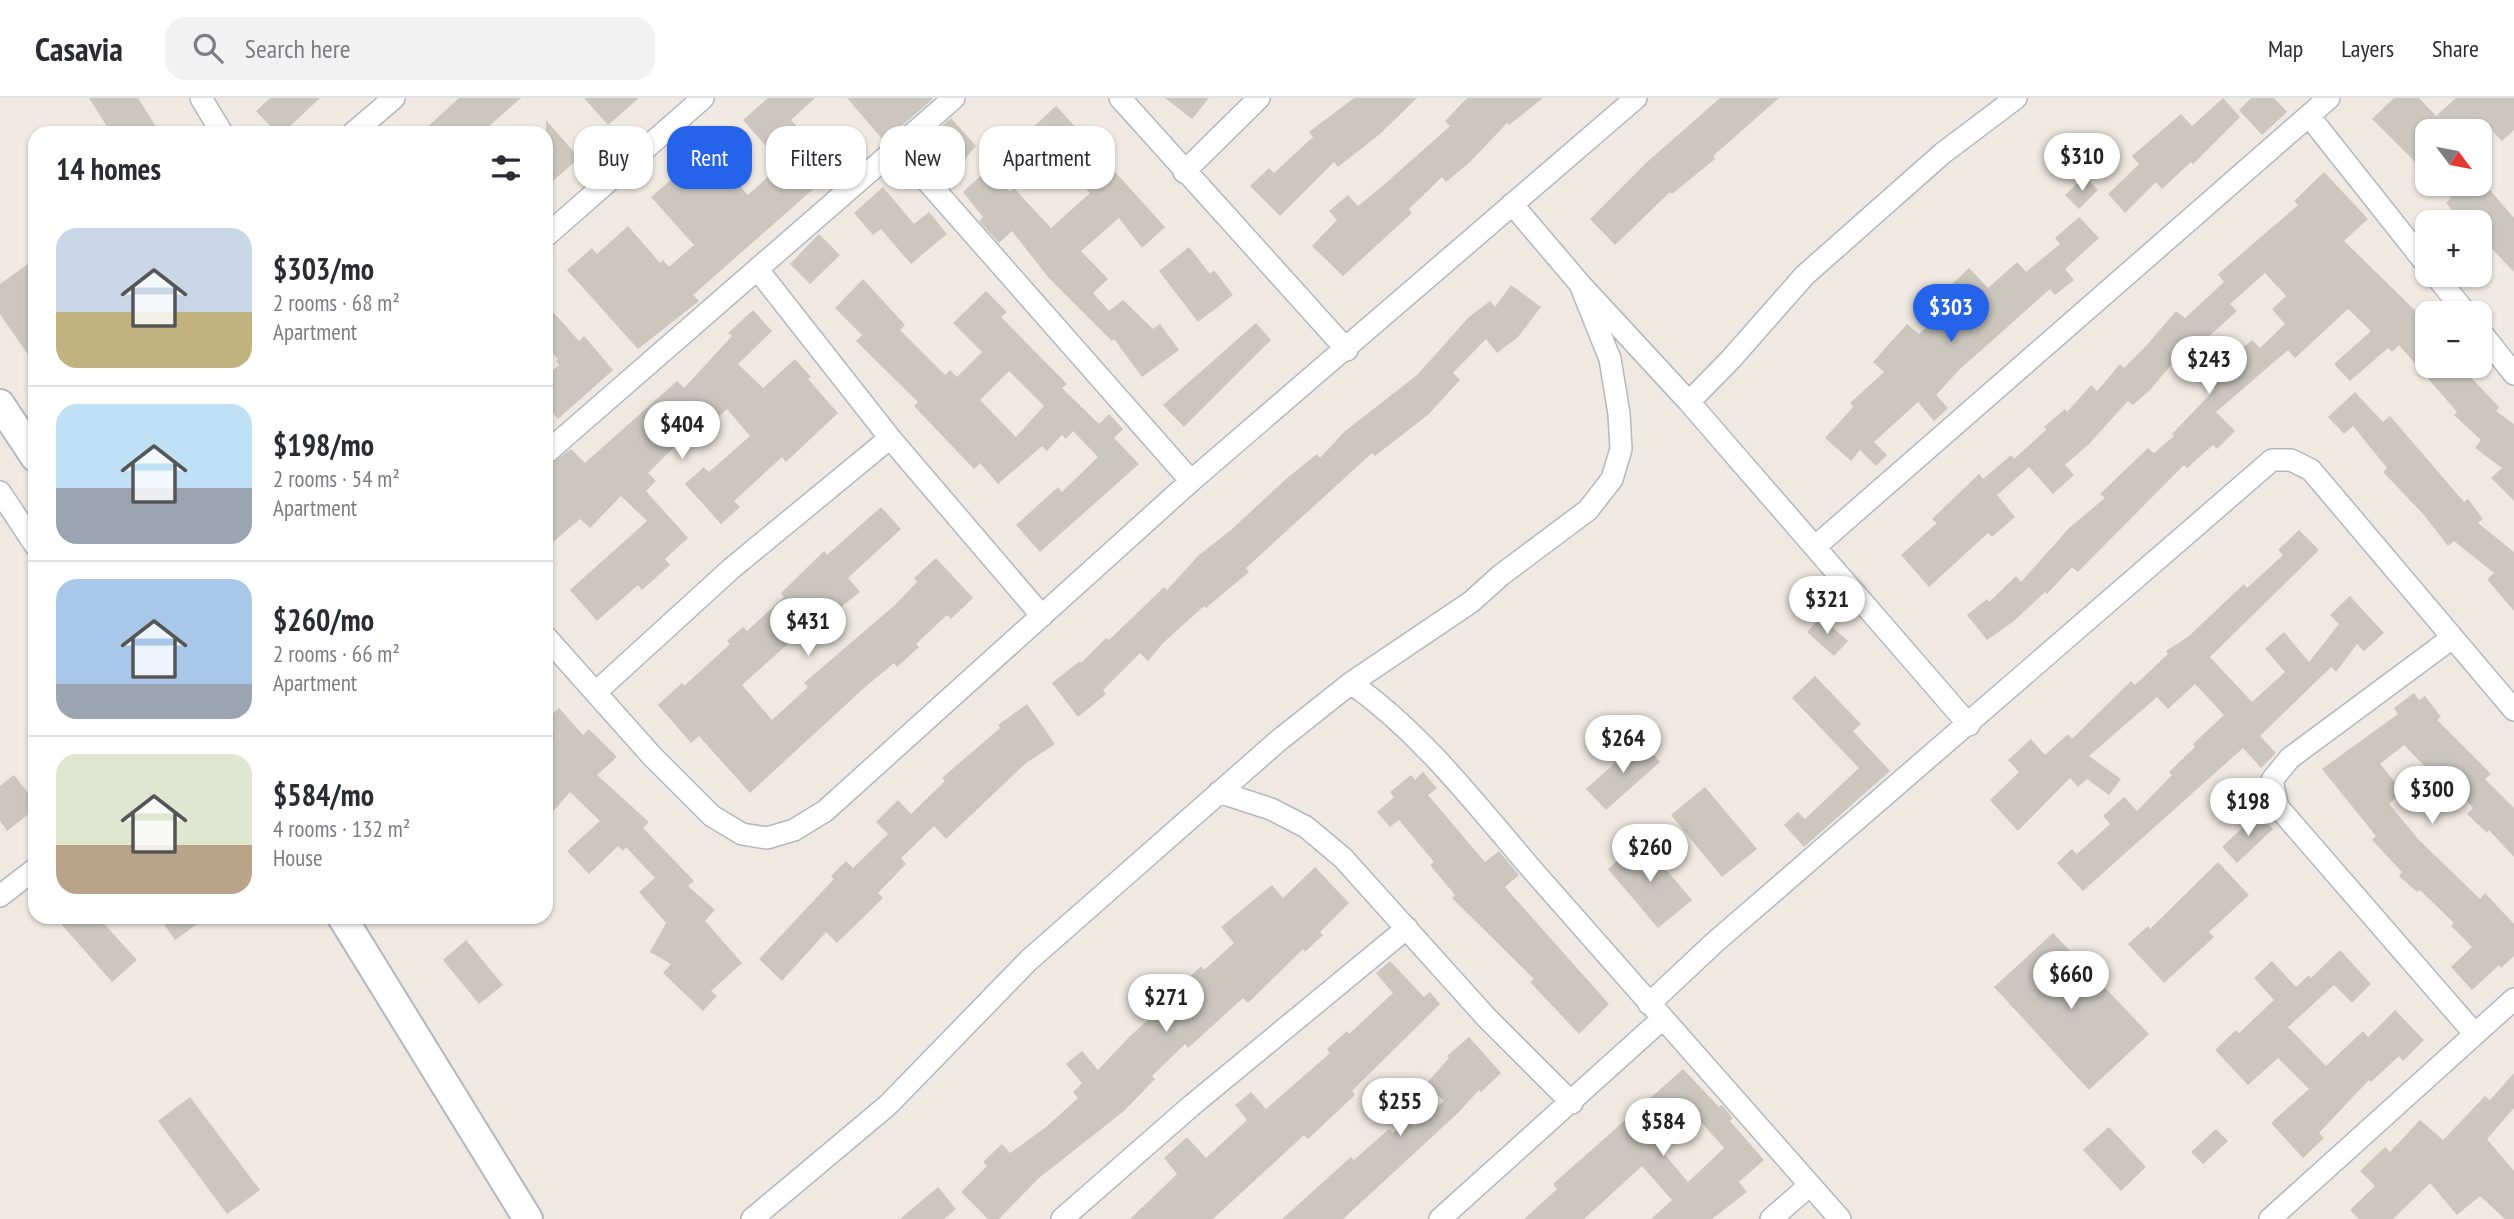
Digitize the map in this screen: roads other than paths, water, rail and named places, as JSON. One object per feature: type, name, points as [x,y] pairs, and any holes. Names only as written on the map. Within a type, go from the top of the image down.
[{"type":"street","points":[[201,98],[218,126]]},
{"type":"street","points":[[361,126],[394,98]]},
{"type":"street","points":[[553,230],[703,98]]},
{"type":"street","points":[[923,126],[954,98]]},
{"type":"street","points":[[1120,98],[1347,350]]},
{"type":"street","points":[[1184,172],[1259,98]]},
{"type":"street","points":[[553,645],[652,756],[712,816],[742,834],[767,838],[794,830],[825,811],[1191,481],[1347,350],[1512,204],[1611,106],[1636,98]]},
{"type":"street","points":[[1689,402],[1805,275],[1943,153],[2016,98]]},
{"type":"street","points":[[1816,546],[2329,98]]},
{"type":"street","points":[[2308,116],[2415,250]]},
{"type":"street","points":[[553,447],[880,164]]},
{"type":"street","points":[[934,189],[1191,481]]},
{"type":"street","points":[[1512,204],[1580,284],[1816,546],[1850,590],[1969,725]]},
{"type":"street","points":[[758,270],[890,438],[1042,616]]},
{"type":"street","points":[[752,1219],[888,1105],[928,1068],[1028,960],[1219,792],[1351,683],[1471,601],[1501,575],[1543,547],[1588,510],[1612,479],[1620,449],[1616,392],[1610,359],[1580,284]]},
{"type":"street","points":[[2445,287],[2456,301]]},
{"type":"street","points":[[2492,346],[2514,374]]},
{"type":"street","points":[[0,404],[28,446]]},
{"type":"street","points":[[596,692],[732,569],[890,438]]},
{"type":"street","points":[[1440,1219],[1572,1103],[1714,943],[2272,460],[2291,460],[2311,470],[2514,710]]},
{"type":"street","points":[[0,492],[28,534]]},
{"type":"street","points":[[2452,638],[2290,758],[2272,780],[2278,807],[2474,1033]]},
{"type":"street","points":[[1351,683],[1378,702],[1426,746],[1655,1012],[1840,1219]]},
{"type":"street","points":[[1219,792],[1270,809],[1306,827],[1343,858],[1486,1017],[1572,1103]]},
{"type":"street","points":[[0,896],[28,874]]},
{"type":"street","points":[[346,924],[528,1219]]},
{"type":"street","points":[[1062,1219],[1192,1106],[1407,928]]},
{"type":"street","points":[[2270,1219],[2514,999]]},
{"type":"street","points":[[1771,1219],[1810,1185]]}]
